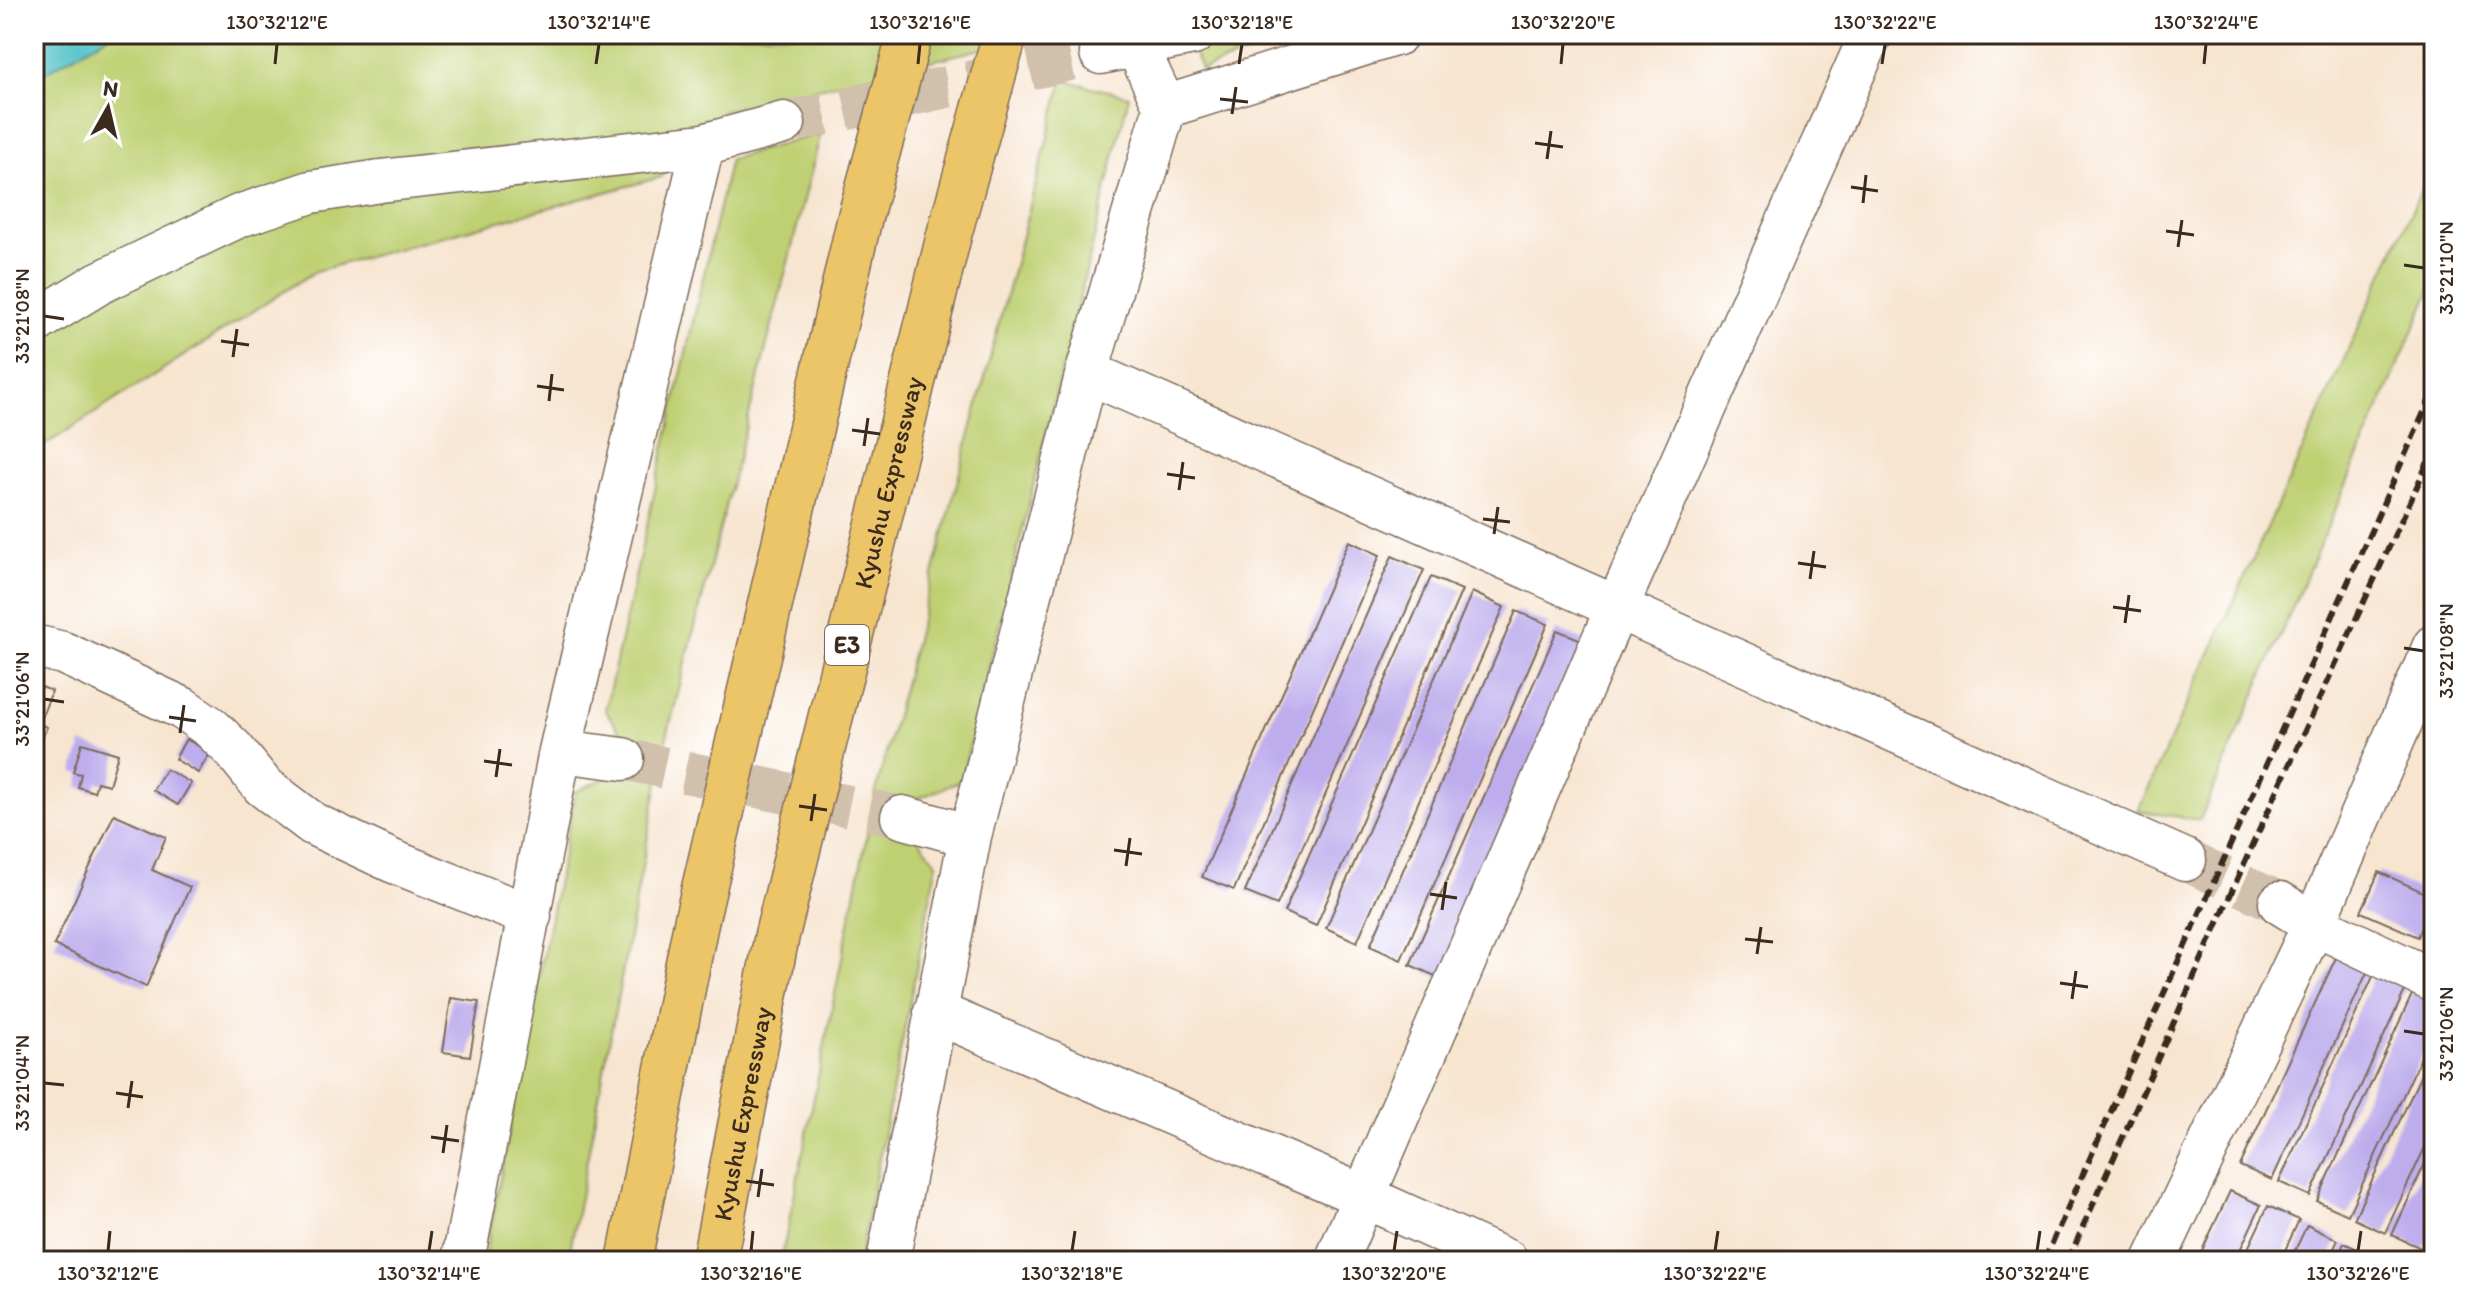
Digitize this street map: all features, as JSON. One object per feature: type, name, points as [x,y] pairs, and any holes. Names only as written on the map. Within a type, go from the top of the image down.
[{"type":"highway","points":[[629,1261],[703,892],[860,217],[910,34]]},
{"type":"highway","name":"Kyushu Expressway","points":[[714,1261],[777,935],[949,235],[1005,34]]},
{"type":"street","points":[[1165,107],[1119,50],[1193,34]]},
{"type":"street","points":[[1165,107],[1397,34]]},
{"type":"street","points":[[1336,1261],[1617,607],[1871,34]]},
{"type":"street","points":[[888,1261],[970,836],[1087,372],[1165,107]]},
{"type":"street","points":[[34,323],[99,283],[239,216],[311,192],[380,181],[703,145],[784,123]]},
{"type":"street","points":[[463,1261],[560,751],[703,145]]},
{"type":"street","points":[[1087,372],[2185,860]]},
{"type":"street","points":[[34,646],[63,653],[182,708],[210,727],[233,749],[263,786],[313,824],[392,861],[530,916]]},
{"type":"street","points":[[2154,1261],[2297,914],[2434,646]]},
{"type":"street","points":[[560,751],[623,759]]},
{"type":"street","points":[[902,817],[970,836]]},
{"type":"street","points":[[2297,914],[2434,981]]},
{"type":"street","points":[[935,1012],[1507,1261]]},
{"type":"green space","points":[[111,34],[1043,34],[723,111],[661,177],[316,271],[34,452],[34,79]]},
{"type":"green space","points":[[1188,34],[1302,34],[1201,70]]},
{"type":"green space","points":[[1063,80],[1129,96],[961,781],[894,808],[937,863],[859,1261],[781,1261],[875,795]]},
{"type":"green space","points":[[821,133],[666,740],[568,1261],[484,1261],[575,792],[641,761],[605,710],[730,159]]},
{"type":"green space","points":[[2434,162],[2434,283],[2200,820],[2138,811]]},
{"type":"water","points":[[34,34],[111,34],[34,79]]},
{"type":"building","points":[[1349,541],[1380,555],[1234,890],[1202,877]]},
{"type":"building","points":[[1392,556],[1424,570],[1277,905],[1245,892]]},
{"type":"building","points":[[1431,577],[1462,590],[1316,926],[1284,912]]},
{"type":"building","points":[[1472,592],[1504,607],[1357,942],[1326,928]]},
{"type":"building","points":[[1516,611],[1548,624],[1401,960],[1370,946]]},
{"type":"building","points":[[1557,630],[1589,643],[1442,979],[1410,965]]},
{"type":"building","points":[[34,684],[52,691],[42,716],[34,713]]},
{"type":"building","points":[[34,722],[47,727],[34,757]]},
{"type":"building","points":[[186,739],[210,753],[198,773],[175,759]]},
{"type":"building","points":[[82,743],[118,754],[109,785],[97,782],[94,792],[78,787],[81,774],[73,772]]},
{"type":"building","points":[[166,769],[191,783],[178,805],[153,790]]},
{"type":"building","points":[[114,814],[166,837],[152,870],[190,887],[146,987],[54,945]]},
{"type":"building","points":[[2379,872],[2434,897],[2418,937],[2361,912]]},
{"type":"building","points":[[2338,953],[2369,968],[2272,1180],[2240,1166]]},
{"type":"building","points":[[2376,970],[2408,984],[2310,1196],[2279,1182]]},
{"type":"building","points":[[2415,988],[2434,997],[2434,1029],[2348,1215],[2317,1201]]},
{"type":"building","points":[[451,998],[479,1002],[470,1056],[443,1052]]},
{"type":"building","points":[[2434,1047],[2434,1128],[2385,1233],[2354,1219]]},
{"type":"building","points":[[2434,1144],[2434,1226],[2423,1249],[2392,1235]]},
{"type":"building","points":[[2230,1191],[2261,1205],[2235,1261],[2197,1261]]},
{"type":"building","points":[[2268,1206],[2299,1220],[2280,1261],[2242,1261]]},
{"type":"building","points":[[2307,1225],[2338,1240],[2328,1261],[2290,1261]]},
{"type":"building","points":[[2344,1243],[2375,1257],[2373,1261],[2336,1261]]},
{"type":"tunnel","points":[[784,123],[1101,53]]},
{"type":"tunnel","points":[[623,759],[902,817]]},
{"type":"tunnel","points":[[2185,860],[2280,903]]},
{"type":"railway","points":[[2044,1261],[2434,390]]},
{"type":"railway","points":[[2068,1261],[2252,846],[2434,449]]}]
